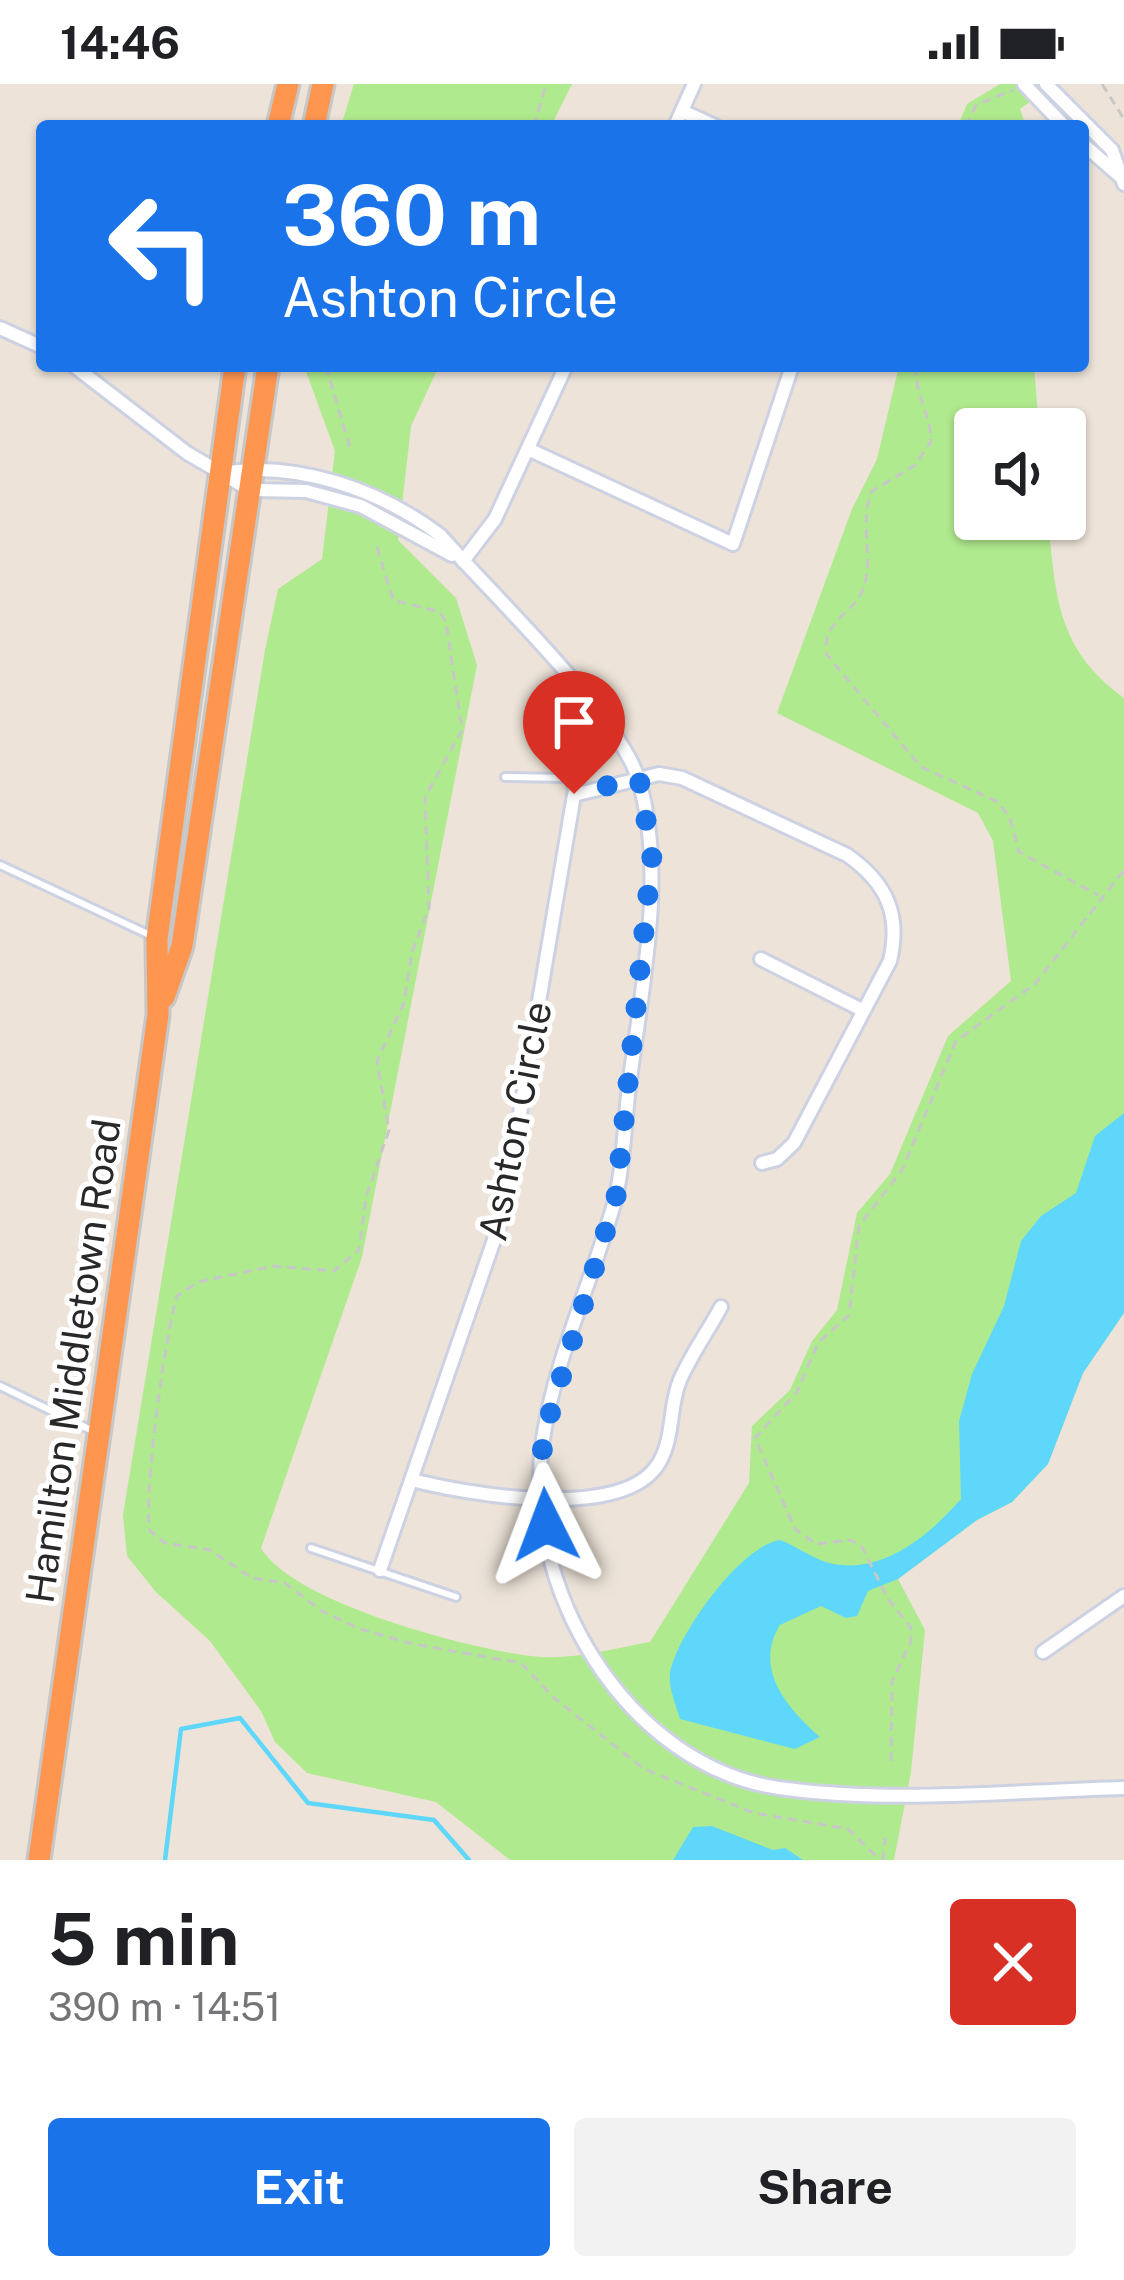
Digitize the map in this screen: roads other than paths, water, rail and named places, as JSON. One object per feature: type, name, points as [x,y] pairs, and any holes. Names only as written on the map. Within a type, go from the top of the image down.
[{"type":"highway","points":[[279,120],[288,84]]},
{"type":"highway","points":[[315,120],[323,84]]},
{"type":"highway","name":"Hamilton Middletown Road","points":[[39,1860],[158,1015],[157,939],[234,372]]},
{"type":"highway","name":"Hamilton Middletown Road","points":[[158,1015],[182,946],[267,372]]},
{"type":"street","points":[[678,120],[694,84]]},
{"type":"street","points":[[1046,84],[1082,120]]},
{"type":"street","points":[[1024,85],[1058,120]]},
{"type":"street","points":[[682,111],[702,120]]},
{"type":"street","points":[[1089,127],[1112,150],[1124,182]]},
{"type":"street","points":[[1089,150],[1124,182]]},
{"type":"street","points":[[0,328],[36,344]]},
{"type":"street","points":[[82,372],[221,473],[361,506],[463,561]]},
{"type":"street","points":[[463,561],[495,519],[563,372]]},
{"type":"street","points":[[528,448],[733,544],[790,372]]},
{"type":"street","points":[[221,473],[391,501],[440,535],[606,720],[639,778],[652,856],[616,1197],[542,1441],[549,1552],[567,1610],[596,1660],[627,1704],[667,1742],[718,1768],[775,1787],[830,1792],[1124,1788]]},
{"type":"street","points":[[574,794],[639,778],[682,778],[871,872],[889,900],[897,930],[890,961],[794,1143],[777,1159],[762,1163]]},
{"type":"street","name":"Ashton Circle","points":[[380,1570],[503,1214],[574,794]]},
{"type":"street","points":[[761,959],[862,1010]]},
{"type":"street","points":[[412,1480],[495,1500],[602,1493],[637,1482],[658,1466],[670,1437],[679,1382],[721,1307]]},
{"type":"street","points":[[1042,1652],[1124,1596]]},
{"type":"lane","points":[[505,777],[568,778],[574,794]]},
{"type":"lane","points":[[0,865],[157,939]]},
{"type":"lane","points":[[0,1385],[98,1434]]},
{"type":"lane","points":[[311,1548],[456,1597]]},
{"type":"water","points":[[1124,1113],[1124,1313],[1083,1373],[1048,1464],[1012,1502],[977,1520],[898,1579],[868,1591],[857,1616],[846,1618],[821,1606],[780,1625],[770,1657],[772,1672],[786,1700],[820,1737],[795,1749],[680,1719],[670,1678],[675,1657],[713,1594],[747,1558],[780,1540],[832,1564],[876,1561],[923,1536],[961,1499],[959,1421],[972,1374],[1004,1306],[1021,1241],[1041,1216],[1076,1193],[1095,1136]]},
{"type":"water","points":[[712,1826],[773,1850],[785,1848],[803,1860],[673,1860],[693,1827]]},
{"type":"waterway","points":[[165,1860],[181,1729],[240,1718],[308,1803],[434,1820],[469,1860]]}]
